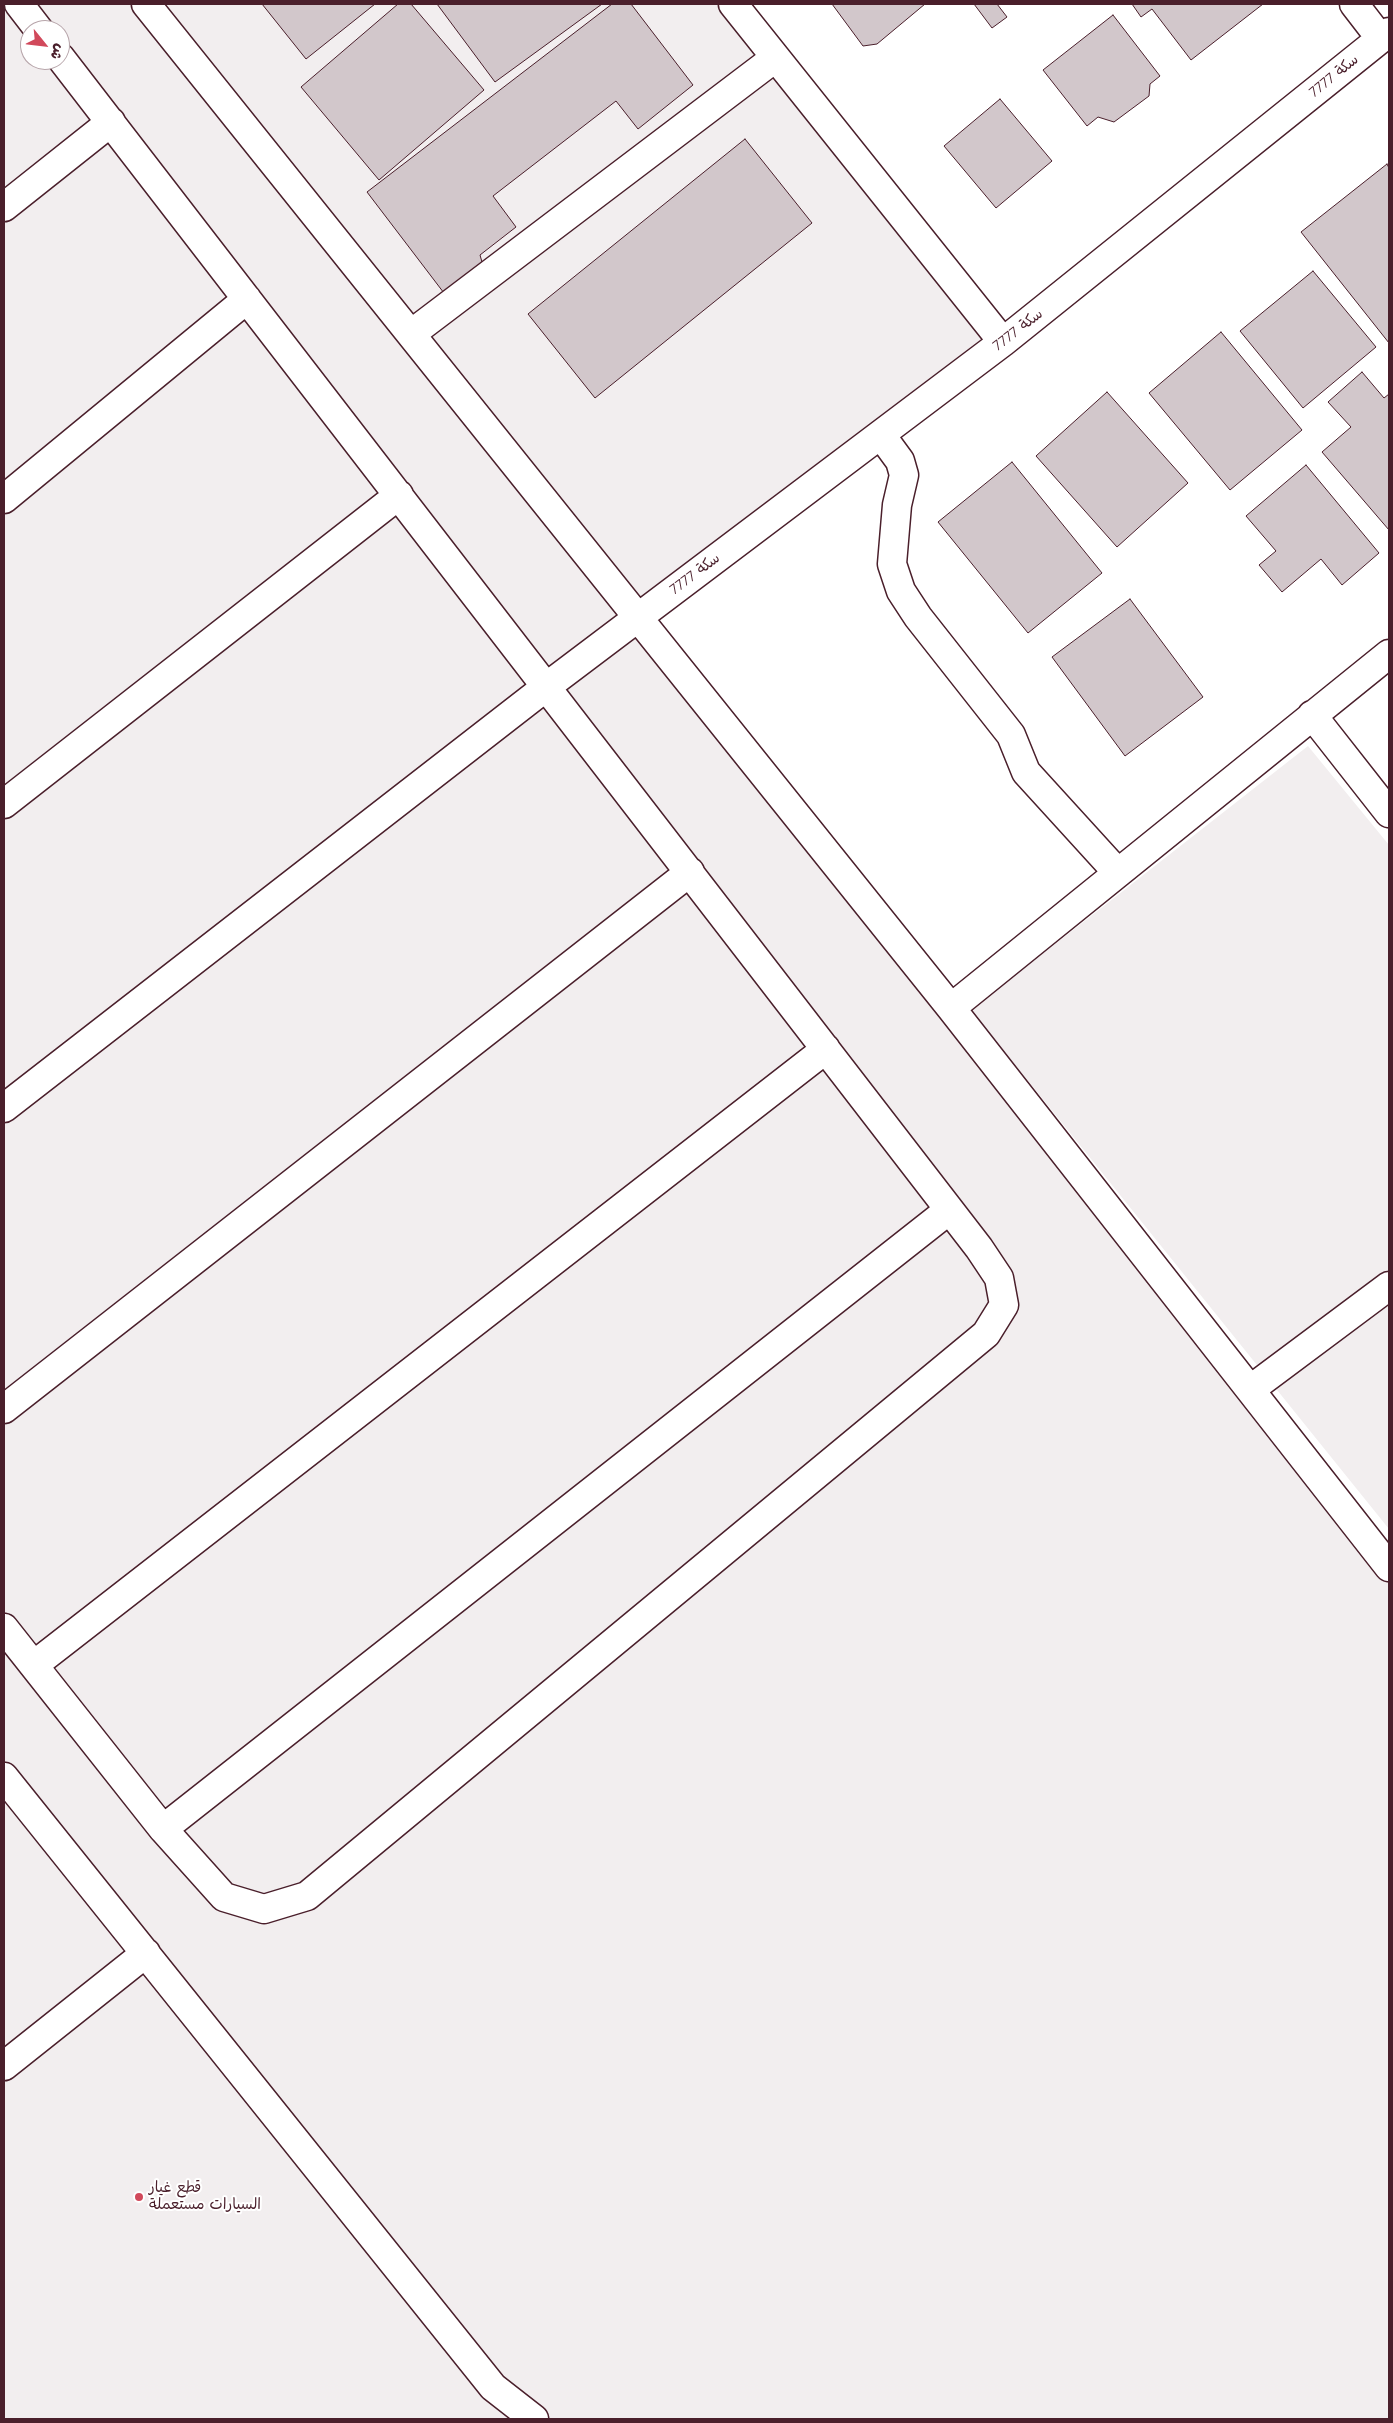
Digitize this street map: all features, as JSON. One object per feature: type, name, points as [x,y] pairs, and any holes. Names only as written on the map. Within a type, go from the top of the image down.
[{"type":"street","points":[[19,4],[31,20]]},
{"type":"street","points":[[146,4],[952,1008],[1389,1567]]},
{"type":"street","points":[[733,4],[1003,342]]},
{"type":"street","points":[[1354,4],[1385,36]]},
{"type":"street","name":"سكة 7777","points":[[4,1108],[546,687],[1003,342],[1385,36]]},
{"type":"street","points":[[411,334],[775,58]]},
{"type":"street","points":[[4,1628],[163,1829],[224,1897],[264,1909],[307,1896],[986,1334],[1004,1306],[999,1278],[949,1210],[70,70]]},
{"type":"street","points":[[4,207],[111,122]]},
{"type":"street","points":[[4,499],[247,299]]},
{"type":"street","points":[[881,435],[900,461],[904,475],[897,505],[892,564],[901,591],[918,617],[1011,735],[1026,772],[1118,873]]},
{"type":"street","points":[[4,804],[399,495]]},
{"type":"street","points":[[952,1008],[1389,654]]},
{"type":"street","points":[[1312,715],[1389,813]]},
{"type":"street","points":[[4,1409],[690,872]]},
{"type":"street","points":[[34,1665],[826,1049]]},
{"type":"street","points":[[163,1829],[949,1210]]},
{"type":"street","points":[[1251,1389],[1389,1286]]},
{"type":"street","points":[[4,1777],[493,2387],[534,2419]]},
{"type":"street","points":[[4,2066],[146,1954]]},
{"type":"shaded area","points":[[4,4],[732,4],[1003,342],[639,617],[1389,1572],[1389,2419],[4,2419]]},
{"type":"shaded area","points":[[1308,746],[1389,845],[1389,1529],[971,1010]]},
{"type":"building","points":[[262,4],[375,4],[306,59]]},
{"type":"building","points":[[398,4],[411,4],[484,90],[379,180],[301,87]]},
{"type":"building","points":[[437,4],[602,4],[495,82]]},
{"type":"building","points":[[612,4],[631,4],[693,85],[638,129],[616,101],[493,196],[516,227],[480,255],[484,269],[447,297],[367,192]]},
{"type":"building","points":[[832,4],[925,4],[877,44],[863,46]]},
{"type":"building","points":[[974,4],[997,4],[1007,17],[992,28]]},
{"type":"building","points":[[1132,4],[1263,4],[1191,60],[1152,9],[1141,17]]},
{"type":"building","points":[[1113,15],[1160,76],[1150,84],[1149,96],[1114,122],[1098,117],[1087,126],[1043,70]]},
{"type":"building","points":[[1000,99],[1052,161],[996,208],[944,146]]},
{"type":"building","points":[[745,139],[812,223],[595,398],[528,314]]},
{"type":"building","points":[[1387,164],[1389,168],[1389,343],[1301,232]]},
{"type":"building","points":[[1313,271],[1376,347],[1303,408],[1240,331]]},
{"type":"building","points":[[1221,332],[1302,430],[1230,490],[1149,393]]},
{"type":"building","points":[[1362,372],[1384,398],[1389,394],[1389,530],[1322,452],[1351,427],[1328,402]]},
{"type":"building","points":[[1107,392],[1188,483],[1117,547],[1036,456]]},
{"type":"building","points":[[1012,462],[1102,573],[1028,633],[938,522]]},
{"type":"building","points":[[1306,465],[1379,553],[1342,585],[1321,559],[1282,592],[1259,565],[1276,551],[1246,516]]},
{"type":"building","points":[[1130,599],[1203,697],[1125,756],[1052,657]]},
{"type":"place","name":"قطع غيار السيارات مستعملة","points":[[139,2197]]}]
